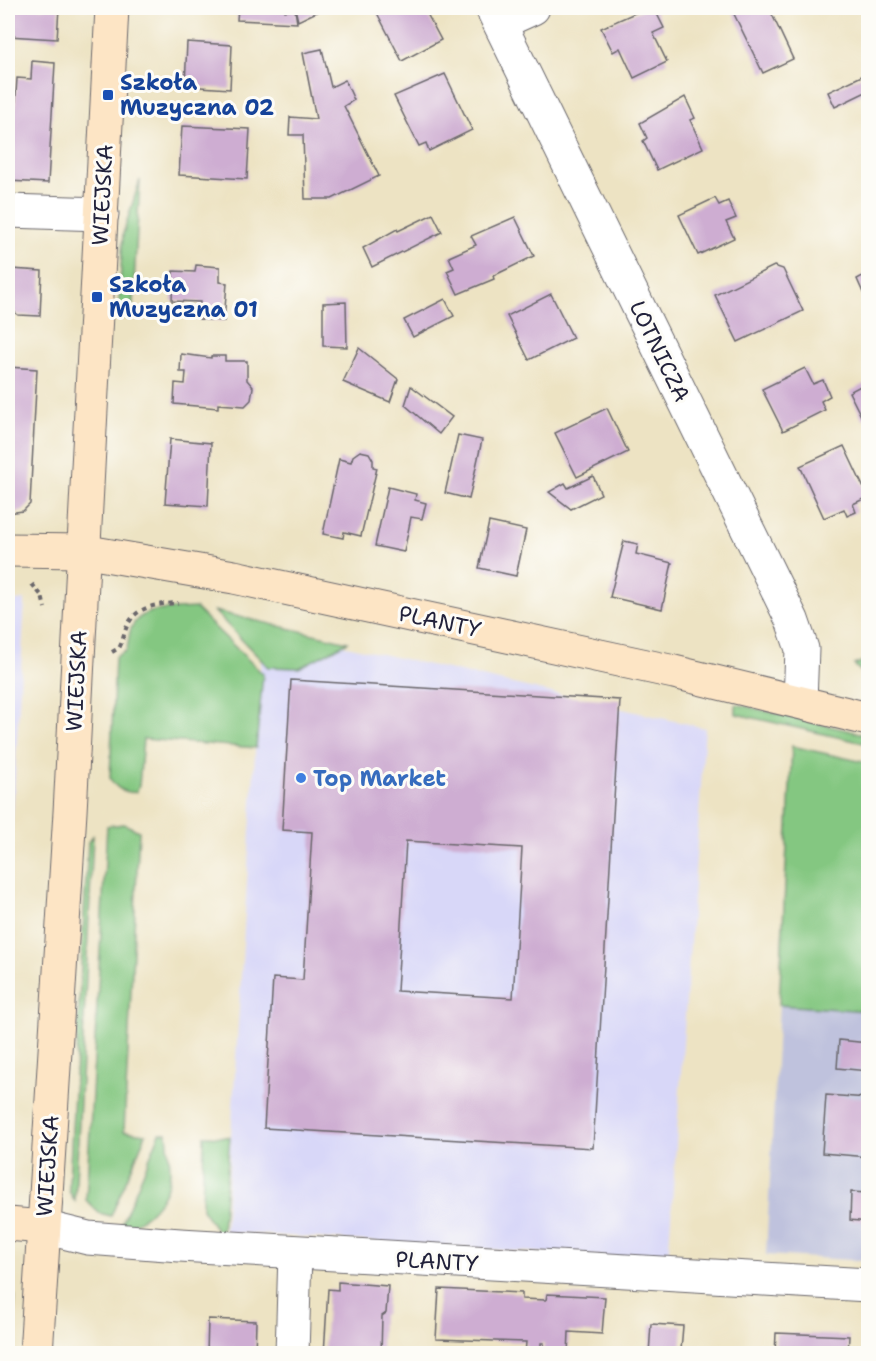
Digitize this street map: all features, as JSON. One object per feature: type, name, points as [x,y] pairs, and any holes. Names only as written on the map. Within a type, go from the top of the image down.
[{"type":"street","name":"WIEJSKA","points":[[36,1353],[78,651],[112,8]]},
{"type":"street","points":[[496,15],[533,8]]},
{"type":"street","name":"LOTNICZA","points":[[496,15],[792,620],[802,649],[800,701]]},
{"type":"street","points":[[8,212],[102,214]]},
{"type":"street","name":"PLANTY","points":[[13,550],[82,551],[234,577],[800,701],[868,718]]},
{"type":"street","name":"PLANTY","points":[[8,1224],[43,1227],[88,1238],[295,1253],[868,1285]]},
{"type":"street","points":[[292,1353],[295,1253]]},
{"type":"path","points":[[13,550],[17,574],[36,588],[45,605],[45,612]]},
{"type":"path","points":[[78,651],[115,651],[123,641],[130,621],[137,613],[159,604],[187,603]]},
{"type":"shaded area","points":[[25,600],[8,898],[8,602]]},
{"type":"shaded area","points":[[263,627],[705,728],[668,1261],[225,1232]]},
{"type":"shaded area","points":[[779,1005],[868,1011],[868,1261],[766,1255]]},
{"type":"green space","points":[[140,180],[132,318],[118,318],[123,234]]},
{"type":"green space","points":[[195,608],[263,674],[256,748],[143,739],[139,786],[136,792],[124,791],[110,778],[115,657],[126,651],[131,629],[135,621],[142,616],[158,610]]},
{"type":"green space","points":[[214,611],[348,642],[299,668],[268,667]]},
{"type":"green space","points":[[868,659],[868,678],[854,665]]},
{"type":"green space","points":[[736,704],[868,735],[868,744],[736,714]]},
{"type":"green space","points":[[792,746],[868,763],[868,1011],[779,1005]]},
{"type":"green space","points":[[124,824],[139,831],[124,1131],[146,1134],[111,1216],[99,1213],[86,1200],[107,826]]},
{"type":"green space","points":[[93,836],[75,1201],[69,1191],[69,1183],[88,842]]},
{"type":"green space","points":[[160,1133],[167,1133],[170,1171],[165,1191],[147,1215],[129,1226],[120,1228]]},
{"type":"green space","points":[[204,1136],[230,1137],[222,1231],[217,1231],[202,1209]]},
{"type":"green space","points":[[15,1296],[11,1353],[8,1353],[8,1297]]},
{"type":"building","points":[[8,8],[59,8],[57,39],[8,36]]},
{"type":"building","points":[[238,8],[295,10],[297,23],[237,20]]},
{"type":"building","points":[[295,8],[325,8],[298,21]]},
{"type":"building","points":[[424,8],[441,40],[402,61],[375,9]]},
{"type":"building","points":[[646,8],[654,8],[664,28],[653,33],[667,62],[634,78],[620,48],[613,52],[601,28]]},
{"type":"building","points":[[731,8],[769,8],[793,59],[763,73]]},
{"type":"building","points":[[187,42],[232,45],[230,89],[185,86]]},
{"type":"building","points":[[322,49],[331,87],[345,80],[354,100],[344,106],[379,176],[332,199],[305,199],[303,135],[289,135],[290,117],[316,119],[303,53]]},
{"type":"building","points":[[32,61],[55,63],[48,183],[8,181],[8,109],[15,110],[17,78],[31,79]]},
{"type":"building","points":[[868,73],[868,91],[835,107],[828,92]]},
{"type":"building","points":[[445,74],[472,130],[429,151],[426,143],[419,146],[394,96]]},
{"type":"building","points":[[685,97],[695,118],[690,120],[703,148],[657,170],[643,141],[647,138],[640,123]]},
{"type":"building","points":[[182,126],[250,129],[247,179],[179,175]]},
{"type":"building","points":[[715,198],[719,205],[728,201],[736,218],[726,222],[734,238],[698,255],[679,215]]},
{"type":"building","points":[[433,214],[442,232],[372,267],[363,248],[397,229],[398,231]]},
{"type":"building","points":[[515,217],[534,256],[493,276],[494,279],[458,294],[447,271],[454,268],[449,257],[476,245],[471,236]]},
{"type":"building","points":[[8,247],[12,247],[11,269],[42,271],[40,316],[18,315],[8,307],[10,280],[8,279]]},
{"type":"building","points":[[196,265],[220,267],[220,282],[227,283],[224,321],[199,319],[200,302],[172,301],[173,271],[195,272]]},
{"type":"building","points":[[774,266],[783,269],[803,311],[738,342],[715,295]]},
{"type":"building","points":[[868,273],[868,304],[857,279]]},
{"type":"building","points":[[551,294],[573,338],[529,360],[507,316]]},
{"type":"building","points":[[445,299],[454,316],[413,337],[404,320]]},
{"type":"building","points":[[346,302],[347,347],[323,346],[323,303]]},
{"type":"building","points":[[359,348],[398,379],[390,402],[343,382]]},
{"type":"building","points":[[181,354],[211,358],[211,356],[225,356],[225,361],[247,361],[247,380],[253,387],[251,400],[245,406],[218,404],[218,408],[174,404],[175,383],[185,384],[186,372],[180,372]]},
{"type":"building","points":[[8,367],[37,369],[30,504],[23,511],[8,513]]},
{"type":"building","points":[[805,368],[813,384],[823,380],[830,396],[821,401],[825,410],[783,431],[762,389]]},
{"type":"building","points":[[868,382],[868,417],[863,420],[849,392]]},
{"type":"building","points":[[411,386],[452,417],[439,434],[405,405]]},
{"type":"building","points":[[607,408],[628,452],[577,477],[555,433]]},
{"type":"building","points":[[458,435],[482,440],[469,499],[445,493]]},
{"type":"building","points":[[170,439],[211,443],[208,506],[165,503]]},
{"type":"building","points":[[844,446],[868,497],[853,504],[856,512],[847,516],[844,509],[824,518],[800,466]]},
{"type":"building","points":[[360,451],[369,453],[373,460],[373,467],[377,468],[361,536],[344,532],[343,538],[323,534],[339,459],[351,462],[353,456]]},
{"type":"building","points":[[593,476],[601,494],[571,509],[549,492],[565,483],[568,488]]},
{"type":"building","points":[[388,487],[416,494],[415,500],[426,503],[422,519],[411,517],[404,552],[375,546]]},
{"type":"building","points":[[489,522],[526,530],[516,576],[479,568]]},
{"type":"building","points":[[624,541],[638,544],[636,554],[672,563],[662,609],[610,597]]},
{"type":"building","points":[[291,680],[620,700],[593,1148],[264,1128],[273,978],[303,980],[312,832],[282,830]],"holes":[[[406,841],[522,848],[513,998],[397,991]]]},
{"type":"building","points":[[839,1040],[868,1043],[868,1071],[837,1068]]},
{"type":"building","points":[[826,1095],[868,1098],[868,1157],[822,1153]]},
{"type":"building","points":[[851,1192],[868,1193],[868,1222],[850,1220]]},
{"type":"building","points":[[338,1282],[388,1286],[386,1313],[382,1316],[381,1354],[324,1354],[328,1289],[338,1290]]},
{"type":"building","points":[[439,1289],[522,1293],[522,1299],[546,1300],[547,1294],[605,1297],[602,1334],[569,1332],[568,1354],[543,1353],[544,1343],[541,1343],[541,1354],[525,1354],[526,1342],[436,1339]]},
{"type":"building","points":[[208,1319],[256,1321],[255,1354],[207,1354]]},
{"type":"building","points":[[651,1324],[683,1326],[681,1350],[695,1351],[695,1354],[649,1354]]},
{"type":"building","points":[[776,1333],[849,1336],[848,1354],[775,1354]]},
{"type":"place","name":"Szkoła Muzyczna 02","points":[[108,95]]},
{"type":"place","name":"Szkoła Muzyczna 01","points":[[97,297]]},
{"type":"place","name":"Top Market","points":[[301,778]]}]
